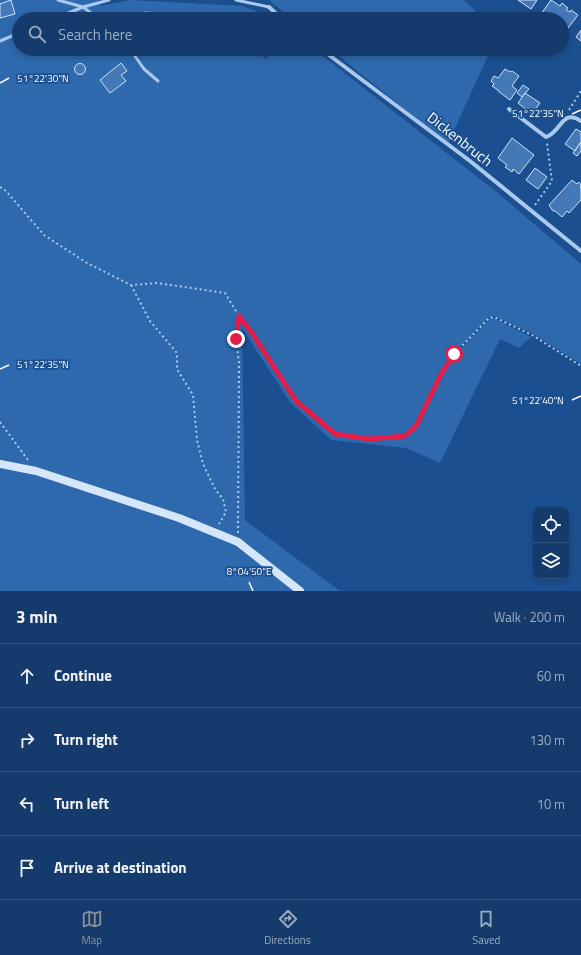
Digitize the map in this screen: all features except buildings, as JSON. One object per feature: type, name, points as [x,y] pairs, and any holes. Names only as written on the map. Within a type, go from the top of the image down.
[{"type":"main road","points":[[0,464],[36,471],[179,518],[238,542],[300,591]]},
{"type":"street","points":[[269,7],[274,12]]},
{"type":"street","name":"Dickenbruch","points":[[330,56],[470,161],[581,251]]},
{"type":"street","points":[[509,109],[546,137],[550,136],[570,116],[581,121]]},
{"type":"lane","points":[[58,0],[83,7],[90,12]]},
{"type":"lane","points":[[71,12],[109,0]]},
{"type":"lane","points":[[236,0],[269,7]]},
{"type":"lane","points":[[0,41],[12,36]]},
{"type":"lane","points":[[135,56],[144,69],[158,81]]},
{"type":"path","points":[[570,116],[569,108],[581,91]]},
{"type":"path","points":[[530,210],[552,181],[546,137]]},
{"type":"path","points":[[0,187],[6,191],[44,235],[87,263],[131,285],[157,283],[225,293],[296,401],[335,434],[369,439],[405,436],[416,426],[441,374],[454,354],[489,318],[494,317],[532,335],[581,366]]},
{"type":"path","points":[[131,285],[150,321],[177,353],[177,369],[193,395],[197,440],[203,464],[215,489],[223,499],[226,512],[220,524],[210,531]]},
{"type":"path","points":[[238,542],[237,491],[239,362],[236,339],[239,316]]},
{"type":"path","points":[[0,422],[36,471]]},
{"type":"shaded area","points":[[0,0],[99,0],[100,6],[130,0],[242,6],[259,12],[12,12],[12,56],[262,56],[266,59],[269,56],[323,56],[499,194],[581,264],[581,364],[533,334],[494,316],[489,317],[454,354],[441,374],[413,429],[417,425],[442,374],[455,355],[489,319],[494,318],[531,337],[519,348],[500,339],[440,463],[406,448],[331,440],[290,402],[242,328],[245,520],[340,591],[0,591]]},
{"type":"shaded area","points":[[269,0],[464,0],[477,12],[284,12]]},
{"type":"shaded area","points":[[339,56],[488,56],[448,144]]},
{"type":"route","points":[[236,339],[239,316],[252,333],[296,401],[335,434],[369,439],[398,438],[405,436],[416,426],[441,374],[454,354]]}]
